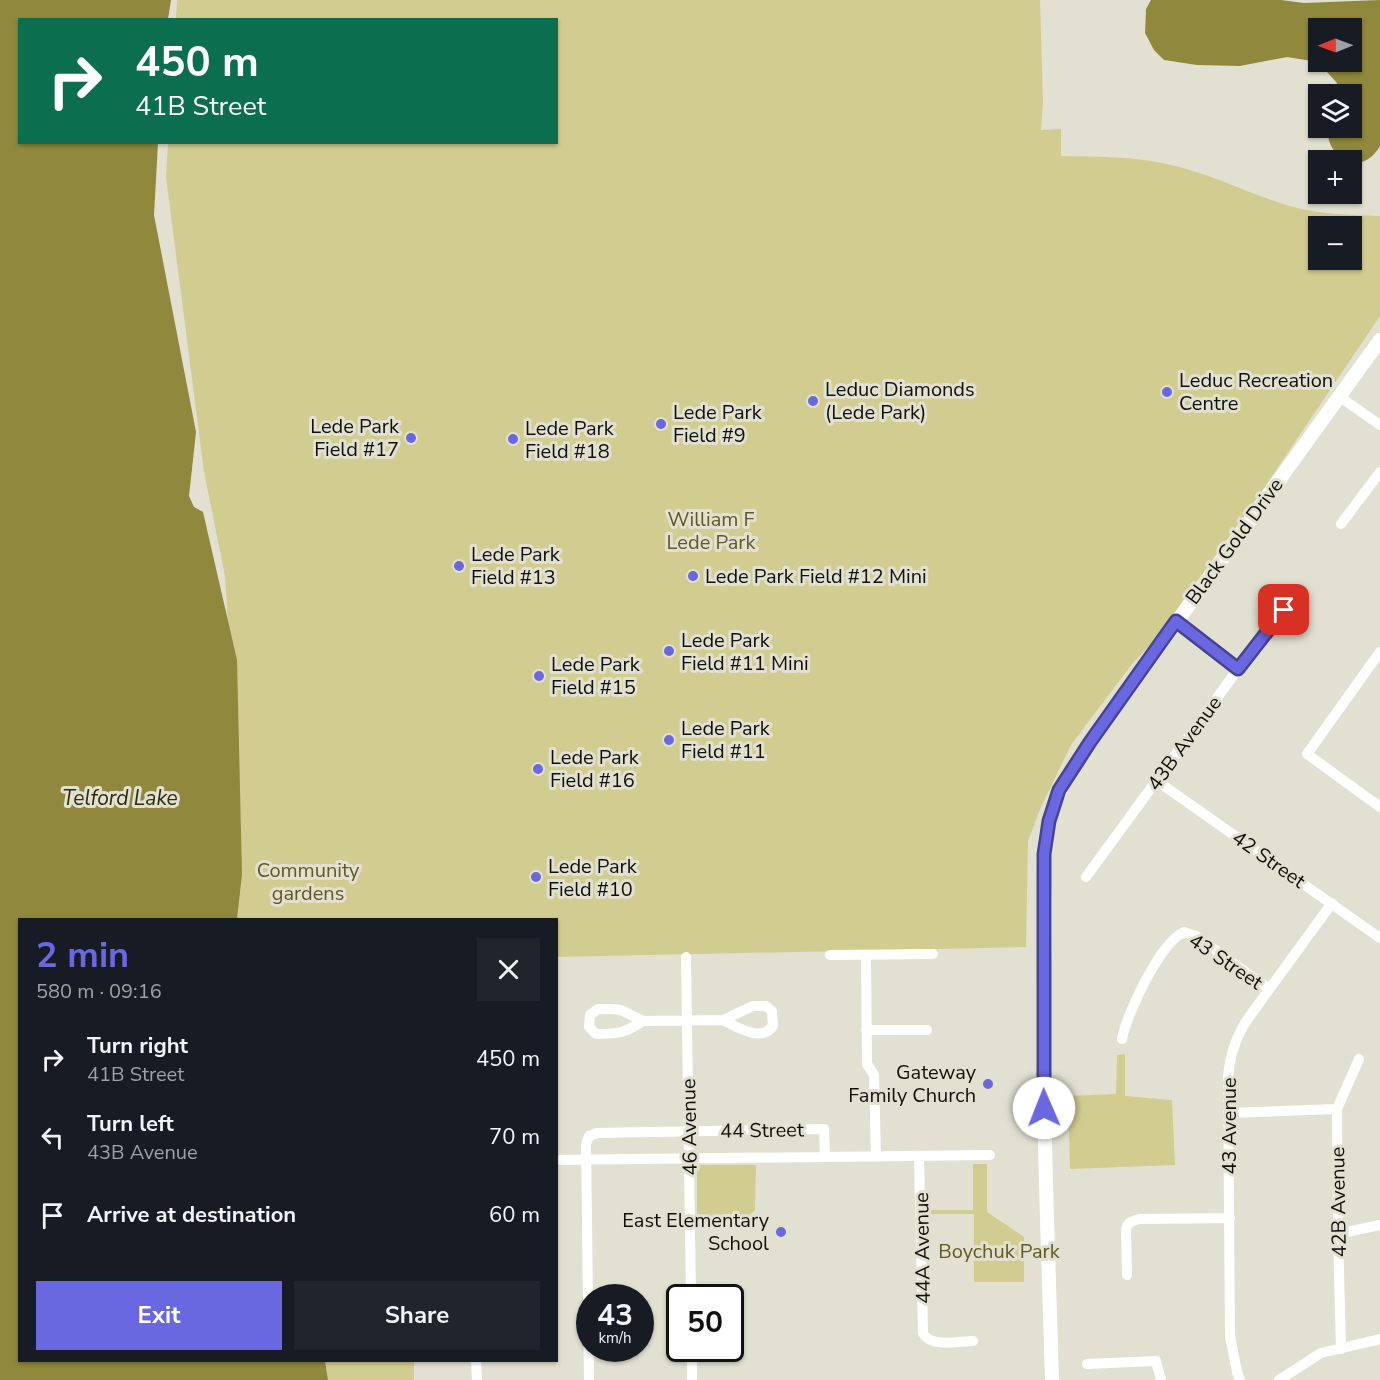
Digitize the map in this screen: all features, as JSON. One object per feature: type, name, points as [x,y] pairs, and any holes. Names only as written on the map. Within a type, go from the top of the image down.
[{"type":"main road","name":"Black Gold Drive","points":[[1052,1380],[1043,1049],[1045,907],[1043,872],[1045,838],[1059,790],[1071,769],[1176,621],[1380,340]]},
{"type":"street","points":[[1340,397],[1380,425]]},
{"type":"street","points":[[1341,524],[1380,472]]},
{"type":"street","name":"43B Avenue","points":[[1086,877],[1238,669],[1284,610]]},
{"type":"street","points":[[1176,621],[1238,669]]},
{"type":"street","points":[[1380,652],[1307,754],[1380,807]]},
{"type":"street","name":"42 Street","points":[[1157,780],[1380,938]]},
{"type":"street","name":"43 Avenue","points":[[1240,1380],[1230,1336],[1228,1077],[1232,1049],[1242,1028],[1332,903]]},
{"type":"street","name":"43 Street","points":[[1122,1039],[1125,1024],[1138,992],[1174,939],[1184,932],[1196,936],[1269,990]]},
{"type":"street","points":[[831,955],[933,954]]},
{"type":"street","points":[[866,955],[867,1064],[874,1075],[876,1157]]},
{"type":"street","name":"46 Avenue","points":[[686,957],[691,1284]]},
{"type":"street","points":[[643,1021],[628,1031],[618,1034],[596,1034],[589,1027],[590,1015],[598,1009],[621,1010],[643,1021],[723,1020]]},
{"type":"street","points":[[866,1030],[927,1030]]},
{"type":"street","name":"42B Avenue","points":[[1341,1349],[1337,1109],[1359,1059]]},
{"type":"street","points":[[1228,1113],[1337,1109]]},
{"type":"street","name":"44 Street","points":[[586,1160],[587,1140],[589,1136],[597,1133],[824,1129],[825,1157]]},
{"type":"street","name":"44 Street","points":[[558,1160],[990,1155]]},
{"type":"street","name":"44A Avenue","points":[[920,1156],[923,1332],[927,1339],[934,1342],[973,1341]]},
{"type":"street","points":[[586,1160],[590,1380]]},
{"type":"street","points":[[1127,1275],[1126,1230],[1129,1223],[1140,1219],[1230,1218]]},
{"type":"street","points":[[1338,1234],[1380,1224]]},
{"type":"street","points":[[1279,1380],[1321,1353],[1380,1339]]},
{"type":"street","points":[[1087,1364],[1156,1361],[1161,1380]]},
{"type":"street","points":[[476,1362],[477,1380]]},
{"type":"street","points":[[692,1362],[692,1380]]},
{"type":"green space","name":"William F Lede Park","points":[[177,0],[1040,0],[1043,102],[1041,130],[1061,129],[1061,156],[1114,157],[1154,161],[1183,168],[1300,209],[1334,214],[1380,216],[1380,316],[1235,531],[1154,641],[1132,664],[1071,745],[1041,807],[1028,841],[1026,947],[558,957],[558,918],[237,918],[241,824],[225,576],[204,472],[166,177],[168,144],[558,144],[558,18],[176,18]]},
{"type":"green space","points":[[1125,1054],[1125,1096],[1172,1100],[1175,1165],[1070,1169],[1068,1096],[1116,1094],[1117,1055]]},
{"type":"green space","name":"Boychuk Park","points":[[973,1164],[987,1164],[987,1212],[1024,1237],[1024,1282],[974,1282],[974,1214],[927,1214],[927,1210],[973,1210]]},
{"type":"green space","points":[[697,1165],[756,1165],[755,1210],[739,1225],[697,1224]]},
{"type":"green space","points":[[325,1362],[414,1362],[414,1380],[328,1380]]},
{"type":"water","name":"Telford Lake","points":[[0,0],[171,0],[168,18],[18,18],[18,144],[158,144],[154,215],[196,432],[189,496],[194,507],[203,512],[237,660],[242,874],[237,918],[18,918],[18,1362],[325,1362],[328,1380],[0,1380]]},
{"type":"water","points":[[1151,0],[1281,0],[1304,3],[1380,0],[1380,146],[1372,156],[1362,161],[1362,150],[1334,150],[1329,138],[1362,138],[1362,84],[1337,84],[1327,72],[1362,72],[1362,18],[1308,18],[1308,60],[1287,57],[1240,66],[1197,65],[1164,60],[1154,50],[1145,33],[1146,9]]},
{"type":"place","name":"Leduc Recreation Centre","points":[[1167,392]]},
{"type":"place","name":"Leduc Diamonds (Lede Park)","points":[[813,401]]},
{"type":"place","name":"Lede Park Field #9","points":[[661,424]]},
{"type":"place","name":"Lede Park Field #17","points":[[411,438]]},
{"type":"place","name":"Lede Park Field #18","points":[[513,439]]},
{"type":"place","name":"Lede Park Field #13","points":[[459,566]]},
{"type":"place","name":"Lede Park Field #12 Mini","points":[[693,576]]},
{"type":"place","name":"Lede Park Field #11 Mini","points":[[669,651]]},
{"type":"place","name":"Lede Park Field #15","points":[[539,676]]},
{"type":"place","name":"Lede Park Field #11","points":[[669,740]]},
{"type":"place","name":"Lede Park Field #16","points":[[538,769]]},
{"type":"place","name":"Lede Park Field #10","points":[[536,877]]},
{"type":"place","name":"Gateway Family Church","points":[[988,1084]]},
{"type":"place","name":"East Elementary School","points":[[781,1232]]},
{"type":"route","points":[[1044,1108],[1045,907],[1043,872],[1045,838],[1059,790],[1071,769],[1176,621],[1238,669],[1284,610]]},
{"type":"park label","name":"Community gardens","points":[[308,882]]}]
